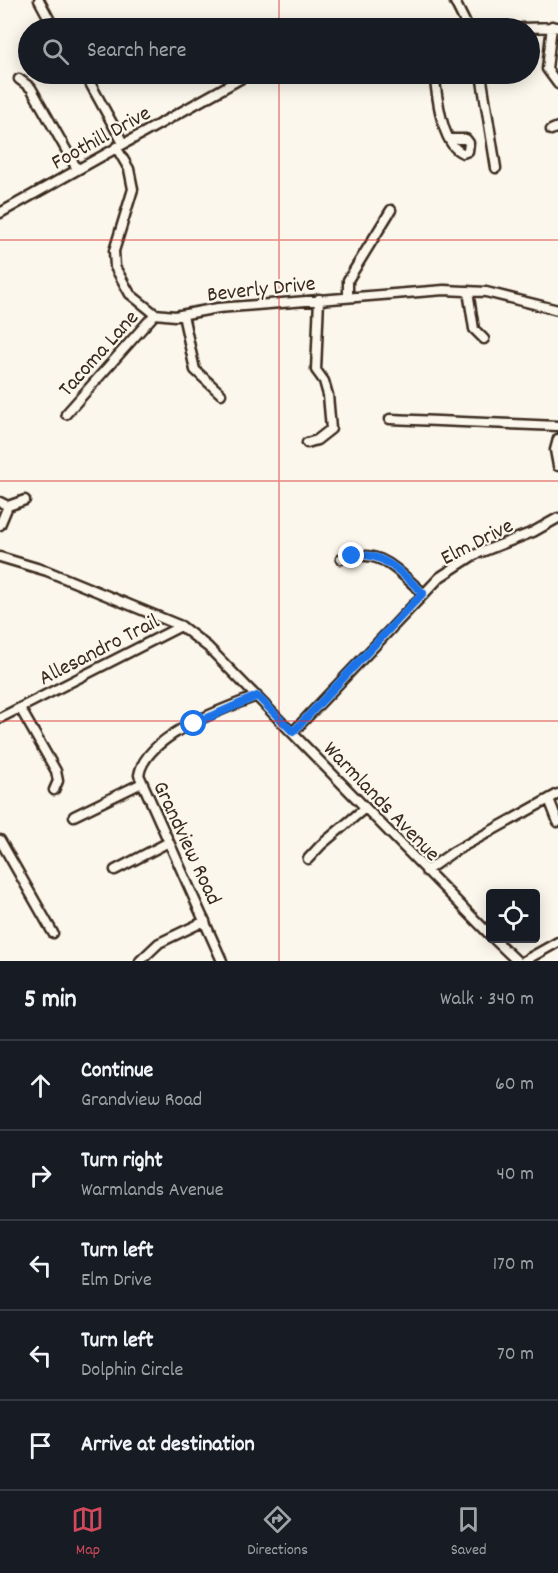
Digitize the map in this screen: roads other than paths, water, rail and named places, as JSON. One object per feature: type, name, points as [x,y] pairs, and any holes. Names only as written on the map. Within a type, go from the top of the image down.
[{"type":"street","points":[[39,0],[49,18]]},
{"type":"street","points":[[454,0],[463,18]]},
{"type":"street","points":[[540,27],[555,27],[547,69],[558,84]]},
{"type":"street","points":[[26,84],[31,88],[77,169]]},
{"type":"street","points":[[90,84],[120,145],[129,169],[133,189],[114,251],[115,267],[130,294],[154,314]]},
{"type":"street","name":"Foothill Drive","points":[[0,213],[231,84]]},
{"type":"street","points":[[436,84],[441,119],[450,139]]},
{"type":"street","points":[[483,84],[496,168]]},
{"type":"street","points":[[348,297],[348,280],[391,210]]},
{"type":"street","name":"Beverly Drive","points":[[154,314],[183,315],[218,308],[444,290],[486,292],[558,310]]},
{"type":"street","points":[[468,291],[474,329],[484,339]]},
{"type":"street","points":[[307,443],[317,440],[331,429],[328,395],[324,381],[316,370],[319,299]]},
{"type":"street","name":"Tacoma Lane","points":[[66,414],[154,314]]},
{"type":"street","points":[[183,315],[195,370],[221,394]]},
{"type":"street","points":[[390,419],[558,426]]},
{"type":"street","points":[[558,439],[555,450],[558,466]]},
{"type":"street","points":[[0,525],[4,504],[25,500]]},
{"type":"street","name":"Elm Drive","points":[[293,732],[423,593],[462,562],[533,532],[558,518]]},
{"type":"street","points":[[341,559],[361,554],[386,560],[423,593]]},
{"type":"street","name":"Warmlands Avenue","points":[[0,557],[47,571],[181,626],[208,647],[486,931]]},
{"type":"street","name":"Allesandro Trail","points":[[0,718],[181,626]]},
{"type":"street","name":"Grandview Road","points":[[222,961],[139,775],[146,756],[159,743],[223,709],[257,696]]},
{"type":"street","points":[[20,708],[56,771],[58,781],[54,790]]},
{"type":"street","points":[[74,816],[142,783]]},
{"type":"street","points":[[426,871],[453,852],[558,794]]},
{"type":"street","points":[[549,799],[558,822]]},
{"type":"street","points":[[308,859],[365,808]]},
{"type":"street","points":[[0,840],[53,933]]},
{"type":"street","points":[[115,870],[169,842]]},
{"type":"street","points":[[140,961],[159,943],[205,921]]},
{"type":"street","points":[[524,961],[558,942]]},
{"type":"street","points":[[498,943],[517,961]]}]
